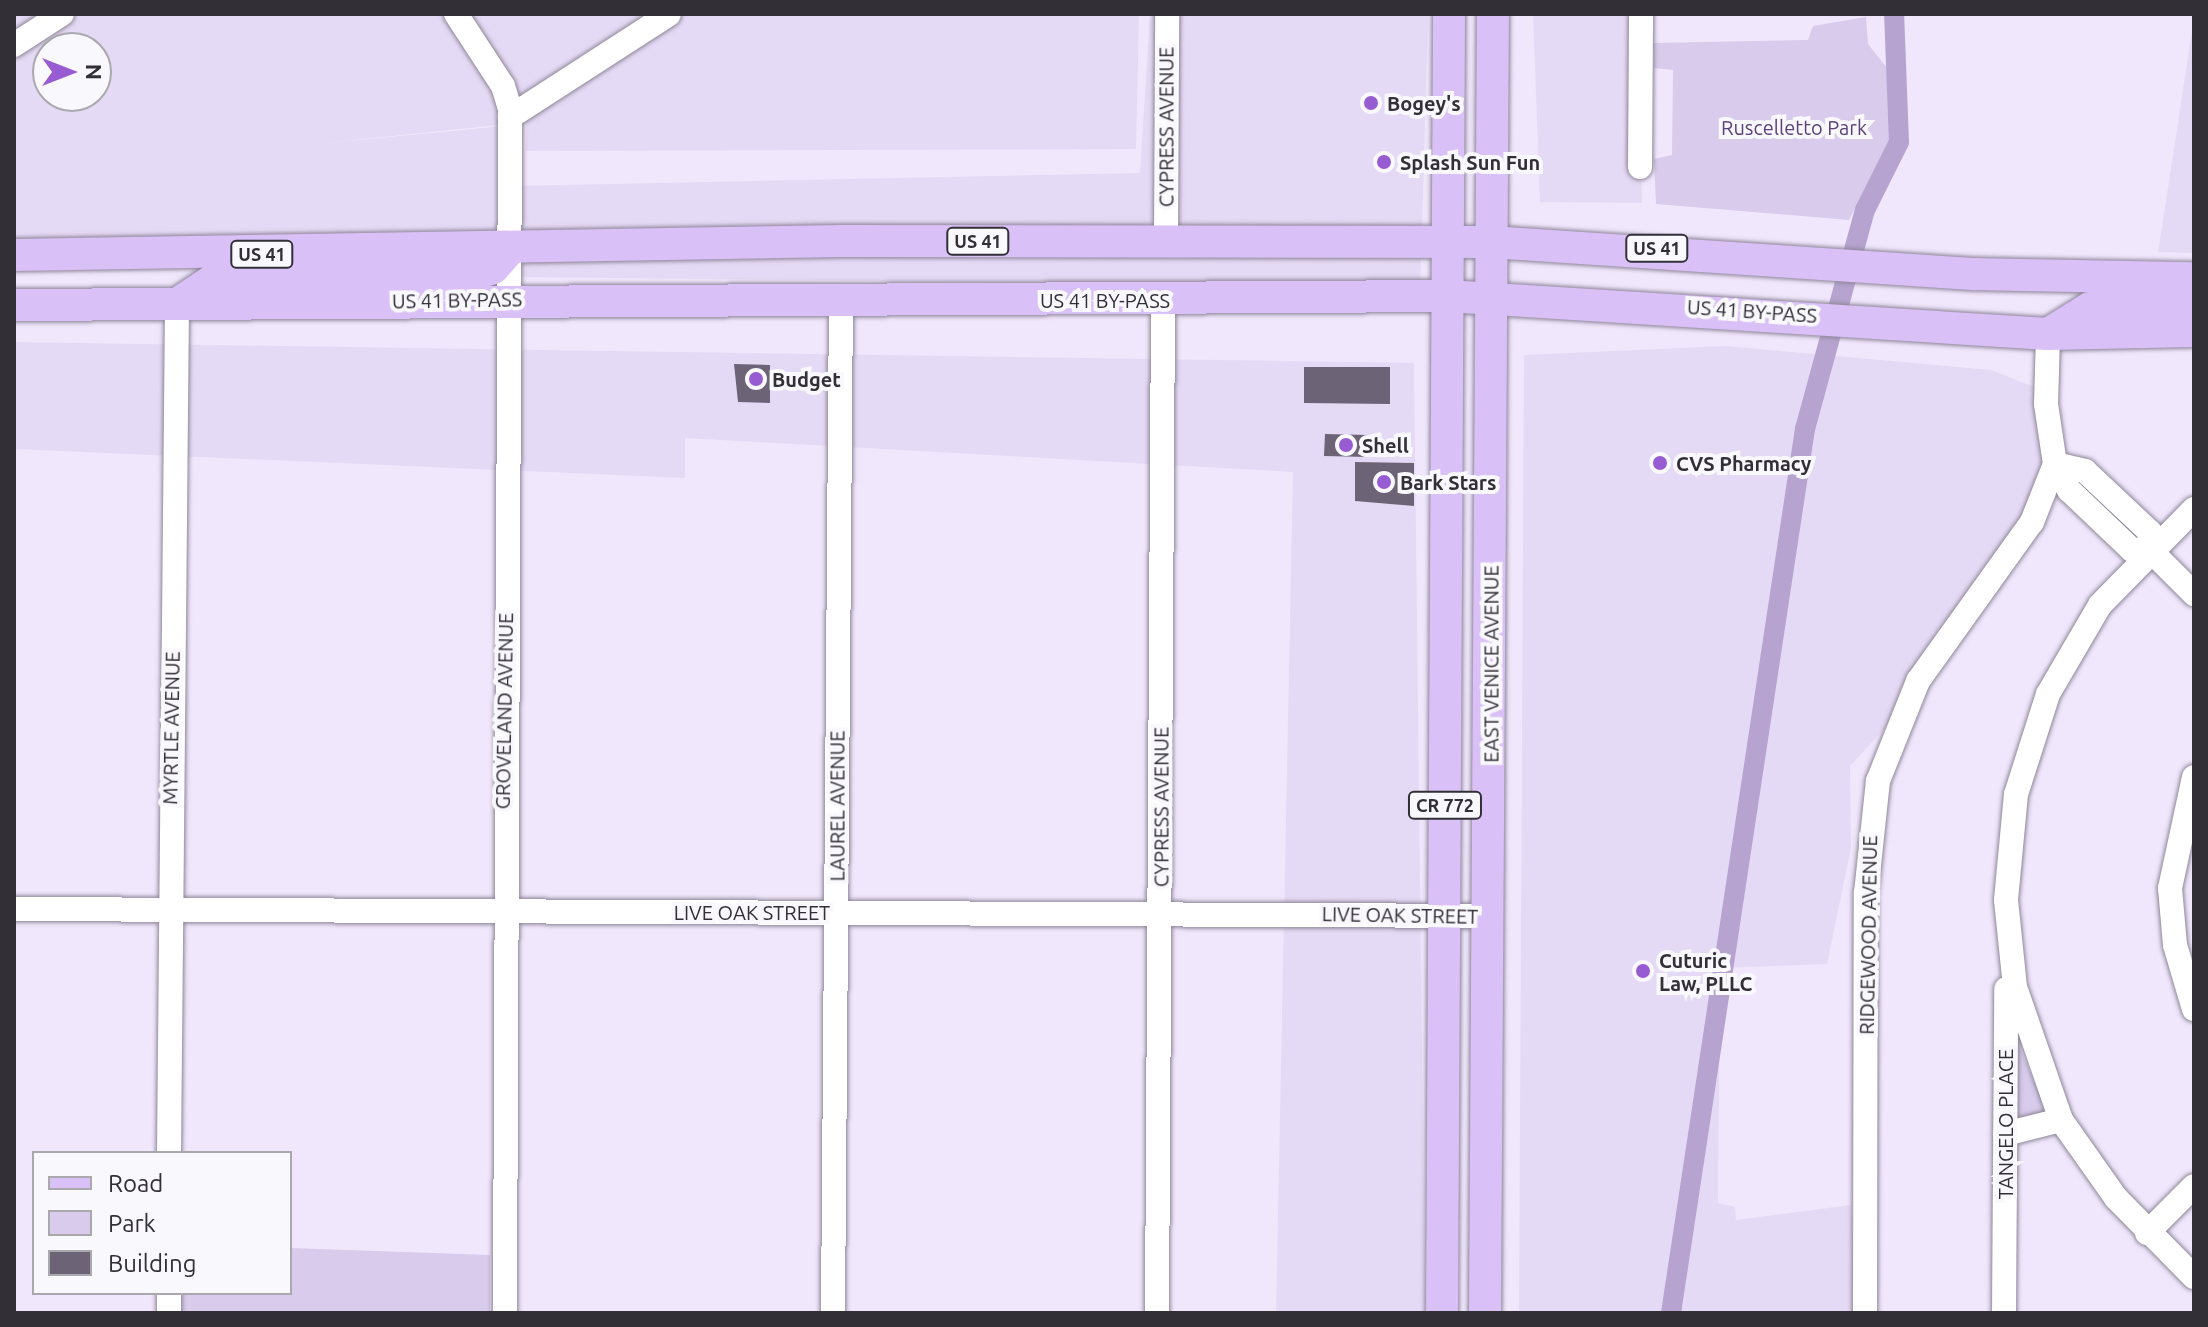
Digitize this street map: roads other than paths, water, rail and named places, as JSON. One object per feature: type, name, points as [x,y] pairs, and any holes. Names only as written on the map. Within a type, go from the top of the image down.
[{"type":"main road","points":[[1446,242],[1449,14]]},
{"type":"main road","name":"EAST VENICE AVENUE","points":[[1485,1313],[1494,297],[1491,242],[1493,14]]},
{"type":"main road","name":"US 41","points":[[14,255],[1166,241],[1491,242],[1822,260],[1911,268],[2194,278]]},
{"type":"main road","name":"CR 772","points":[[1442,1313],[1446,242]]},
{"type":"main road","points":[[177,304],[219,276],[472,275],[493,268],[509,250]]},
{"type":"main road","name":"US 41 BY-PASS","points":[[14,305],[509,298],[1163,301],[1447,296],[1818,316],[2048,334],[2194,331]]},
{"type":"main road","points":[[2048,334],[2090,308],[2194,300]]},
{"type":"street","points":[[14,45],[62,14]]},
{"type":"street","points":[[456,14],[503,86],[510,113],[669,14]]},
{"type":"street","name":"CYPRESS AVENUE","points":[[1166,241],[1167,14]]},
{"type":"street","points":[[1640,167],[1641,14]]},
{"type":"street","name":"GROVELAND AVENUE","points":[[505,1313],[502,913],[510,113]]},
{"type":"street","name":"LAUREL AVENUE","points":[[833,1313],[841,300]]},
{"type":"street","name":"CYPRESS AVENUE","points":[[1157,1313],[1163,301]]},
{"type":"street","name":"MYRTLE AVENUE","points":[[169,1151],[177,304]]},
{"type":"street","points":[[2048,334],[2044,379],[2055,464],[2069,490],[2132,550],[2149,549],[2194,594]]},
{"type":"street","name":"RIDGEWOOD AVENUE","points":[[1865,1313],[1866,893],[1878,781],[1918,681],[2032,522],[2055,464]]},
{"type":"street","points":[[2194,509],[2149,549],[2080,635],[2034,729],[2009,836],[2007,934],[2024,1025],[2061,1120],[2147,1233],[2194,1277]]},
{"type":"street","points":[[2194,777],[2170,888],[2175,945],[2194,1009]]},
{"type":"street","name":"LIVE OAK STREET","points":[[14,909],[1490,916]]},
{"type":"street","name":"TANGELO PLACE","points":[[2004,1313],[2007,934]]},
{"type":"street","points":[[2005,1134],[2061,1120]]},
{"type":"street","points":[[2147,1233],[2194,1186]]},
{"type":"waterway","points":[[1671,1313],[1805,429],[1865,210],[1899,142],[1894,14]]},
{"type":"place","name":"Bogey's","points":[[1371,103]]},
{"type":"place","name":"Splash Sun Fun","points":[[1384,162]]},
{"type":"place","name":"Budget","points":[[756,379]]},
{"type":"place","name":"Shell","points":[[1346,445]]},
{"type":"place","name":"CVS Pharmacy","points":[[1660,463]]},
{"type":"place","name":"Bark Stars","points":[[1384,482]]},
{"type":"place","name":"Cuturic Law, PLLC","points":[[1643,971]]},
{"type":"park label","name":"Ruscelletto Park","points":[[1794,127]]}]
